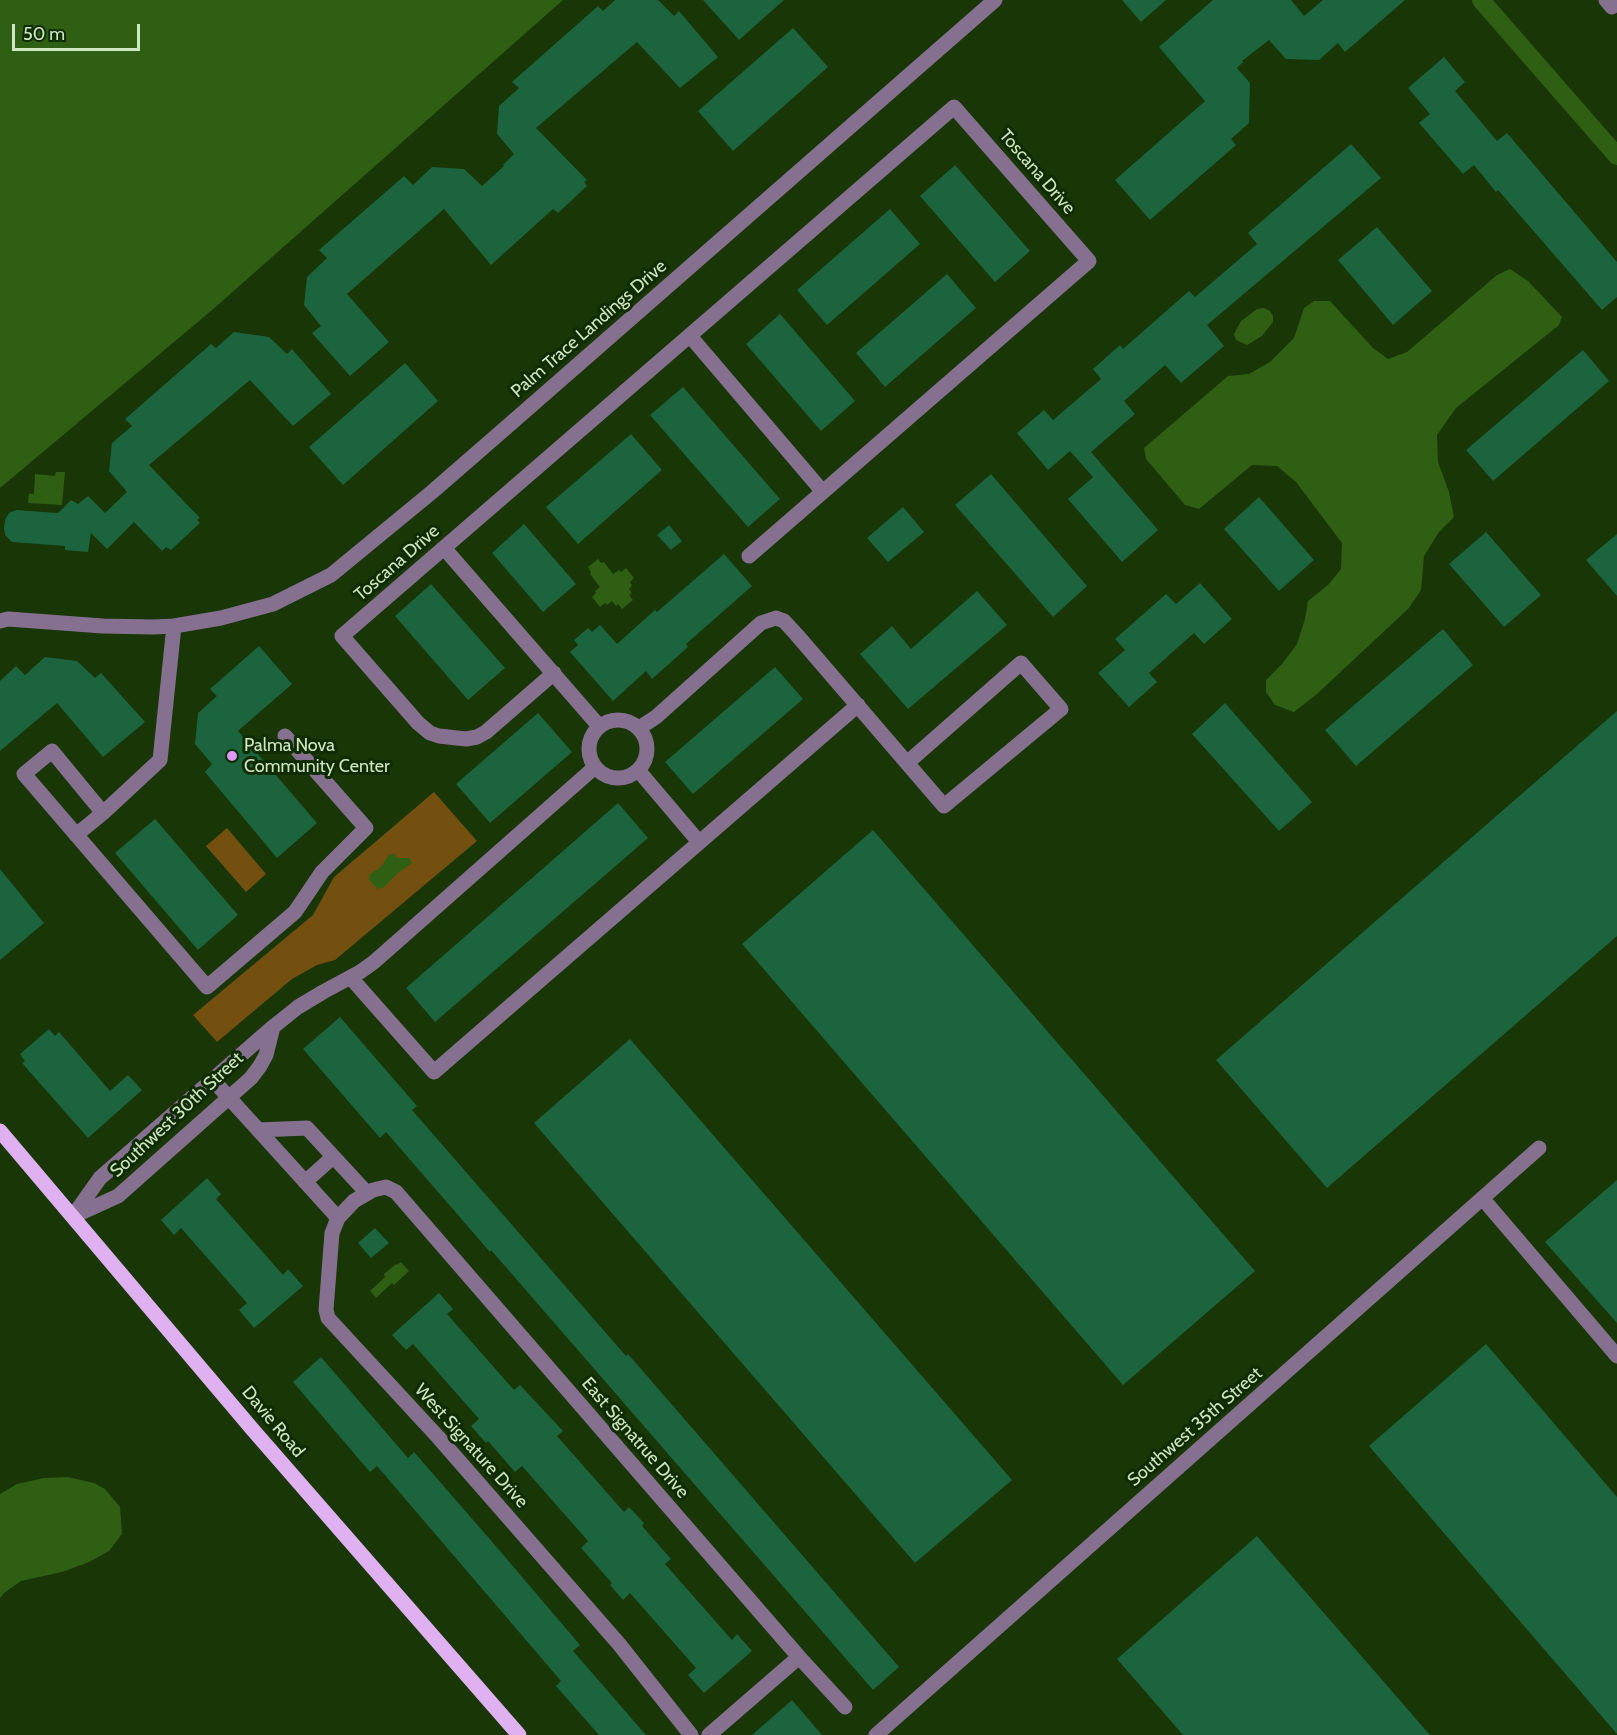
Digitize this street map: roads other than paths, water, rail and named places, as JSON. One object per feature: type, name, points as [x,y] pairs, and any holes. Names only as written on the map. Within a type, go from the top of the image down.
[{"type":"main road","name":"Davie Road","points":[[0,1131],[253,1430],[519,1735]]},
{"type":"street","name":"Palm Trace Landings Drive","points":[[0,621],[8,619],[103,626],[174,626],[221,618],[273,604],[331,575],[501,432],[995,0]]},
{"type":"street","name":"Toscana Drive","points":[[554,673],[486,732],[477,737],[466,739],[439,736],[430,733],[418,723],[342,636],[954,107],[1089,261],[749,556]]},
{"type":"street","points":[[690,336],[823,492]]},
{"type":"street","points":[[444,548],[599,726]]},
{"type":"street","points":[[639,728],[656,717],[761,623],[776,618],[784,621],[944,806],[1061,709],[1021,663],[907,763]]},
{"type":"street","points":[[76,835],[160,760],[174,626]]},
{"type":"street","points":[[351,978],[434,1072],[858,705]]},
{"type":"street","points":[[620,719],[631,722],[639,728],[645,736],[647,755],[638,770],[629,776],[620,778],[610,777],[595,767],[590,757],[589,746],[599,726],[620,719]]},
{"type":"street","points":[[103,813],[52,751],[24,774],[207,987],[295,912],[322,872],[366,828],[285,736]]},
{"type":"street","name":"Southwest 30th Street","points":[[73,1216],[100,1178],[273,1027],[298,1007],[360,972],[595,767]]},
{"type":"street","points":[[638,770],[699,842]]},
{"type":"street","name":"Southwest 30th Street","points":[[73,1216],[117,1196],[251,1078],[266,1055],[273,1027]]},
{"type":"street","points":[[213,1080],[228,1097],[305,1182],[338,1218],[354,1201],[367,1193],[307,1128],[258,1130]]},
{"type":"street","name":"Southwest 35th Street","points":[[876,1735],[1539,1148]]},
{"type":"street","points":[[305,1182],[333,1157]]},
{"type":"street","name":"East Signatrue Drive","points":[[367,1193],[386,1187],[396,1192],[799,1657],[845,1707]]},
{"type":"street","points":[[1483,1198],[1617,1356]]},
{"type":"street","name":"West Signature Drive","points":[[338,1218],[332,1233],[326,1311],[328,1318],[438,1437],[619,1644],[691,1735]]},
{"type":"street","points":[[709,1735],[799,1657]]},
{"type":"waterway","points":[[1481,0],[1617,156]]},
{"type":"place","name":"Palma Nova Community Center","points":[[232,756]]}]
